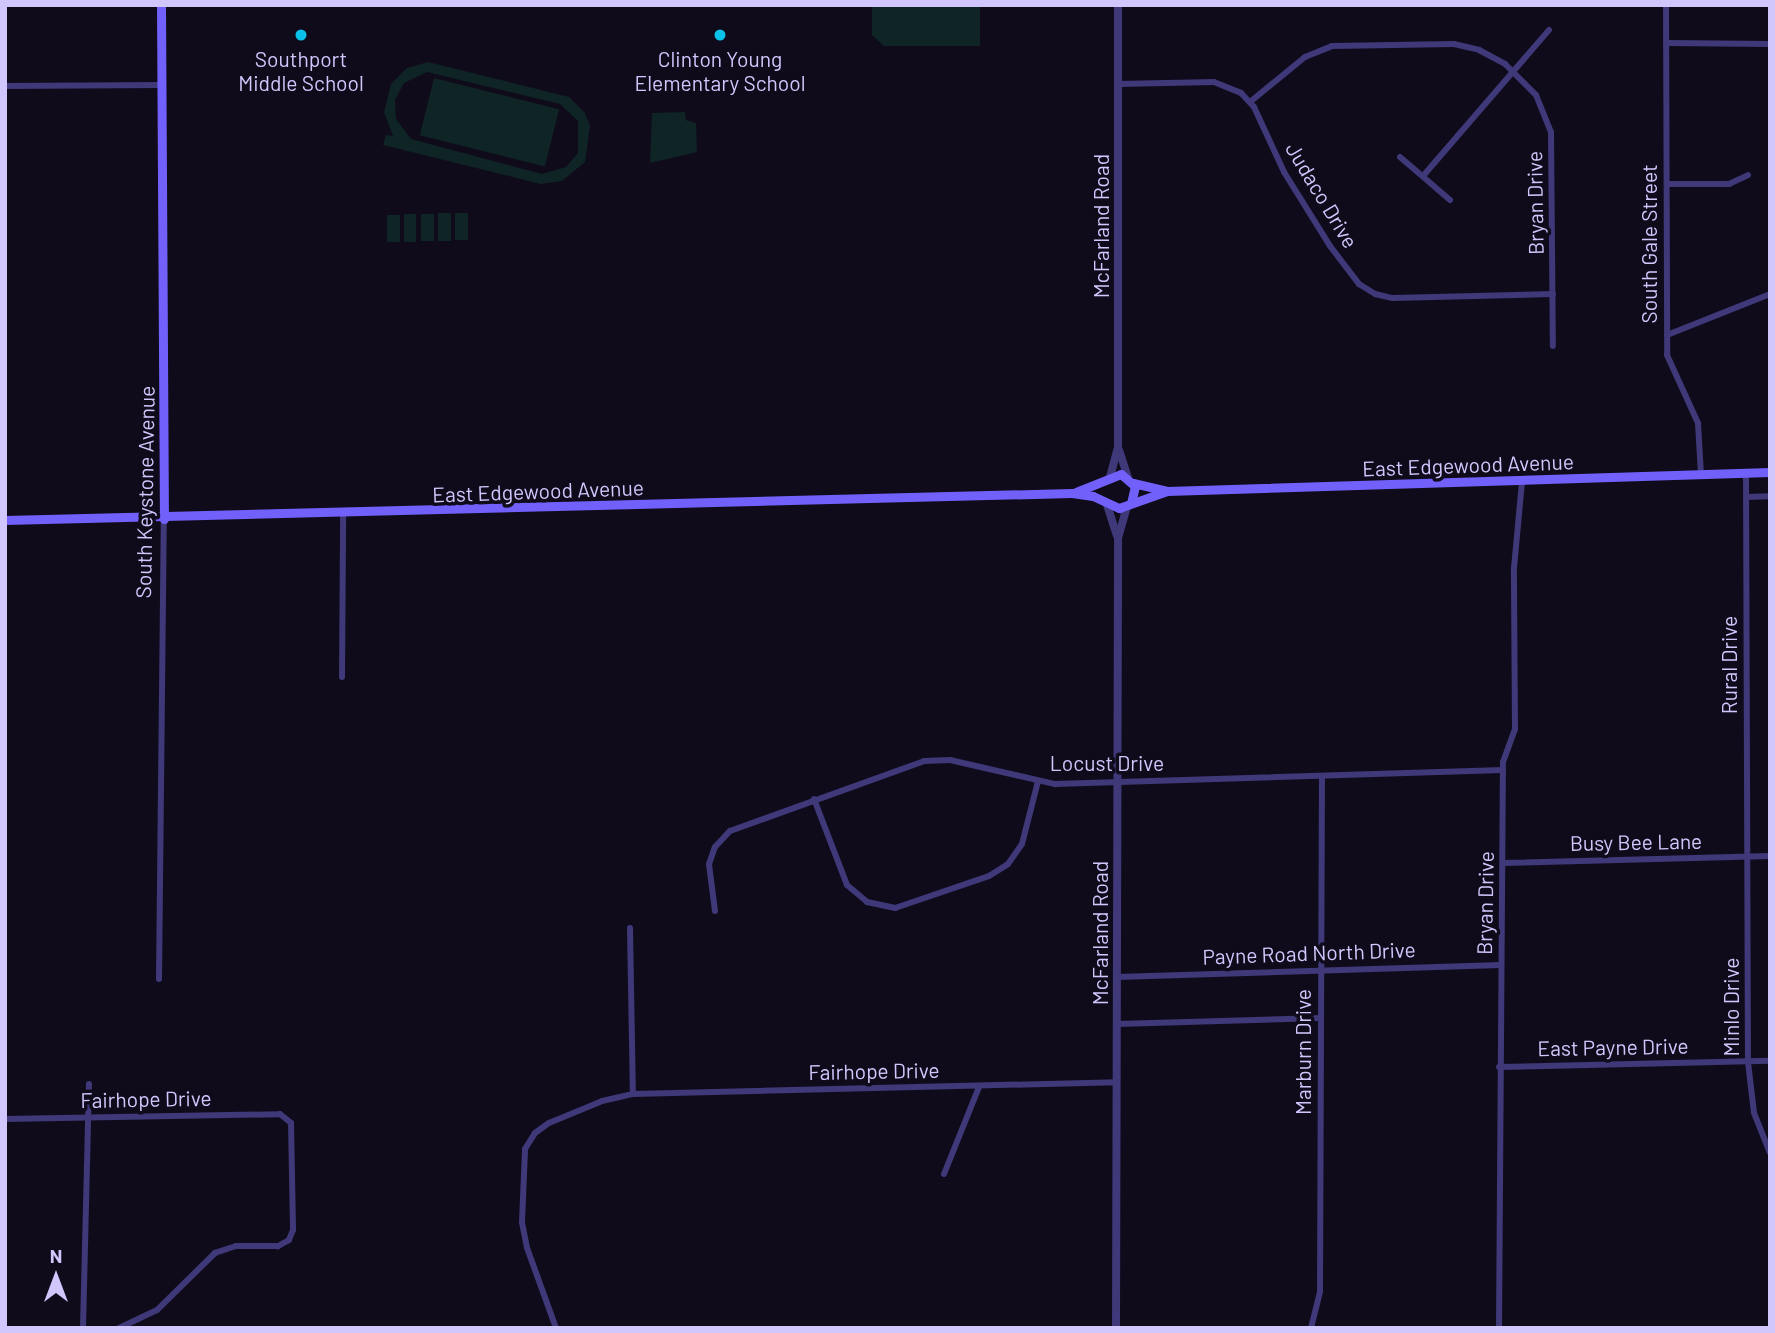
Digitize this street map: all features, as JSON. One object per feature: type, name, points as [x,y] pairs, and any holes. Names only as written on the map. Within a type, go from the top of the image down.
[{"type":"main road","name":"South Keystone Avenue","points":[[161,5],[164,519]]},
{"type":"main road","name":"East Edgewood Avenue","points":[[5,520],[164,519],[1072,493],[1106,503],[1129,504],[1167,491],[1770,472]]},
{"type":"main road","name":"East Edgewood Avenue","points":[[1072,493],[1107,479],[1131,480],[1167,491]]},
{"type":"main road","points":[[1106,503],[1101,489],[1107,479]]},
{"type":"main road","points":[[1129,504],[1131,480]]},
{"type":"street","name":"McFarland Road","points":[[1107,479],[1118,447],[1118,5]]},
{"type":"street","name":"South Gale Street","points":[[1666,5],[1667,335],[1670,365],[1700,429],[1701,476]]},
{"type":"street","points":[[1423,176],[1549,30]]},
{"type":"street","points":[[1666,43],[1770,44]]},
{"type":"street","name":"Bryan Drive","points":[[1250,102],[1305,57],[1332,46],[1454,44],[1486,53],[1514,71],[1536,95],[1551,132],[1553,345]]},
{"type":"street","points":[[1118,84],[1214,82],[1233,88],[1250,102]]},
{"type":"street","points":[[5,86],[161,85]]},
{"type":"street","name":"Judaco Drive","points":[[1250,102],[1284,172],[1323,235],[1356,281],[1376,295],[1553,294]]},
{"type":"street","points":[[1400,157],[1450,200]]},
{"type":"street","points":[[1667,184],[1729,184],[1748,175]]},
{"type":"street","points":[[1667,335],[1770,294]]},
{"type":"street","name":"McFarland Road","points":[[1118,447],[1131,480]]},
{"type":"street","name":"Rural Drive","points":[[1746,473],[1747,857]]},
{"type":"street","name":"Bryan Drive","points":[[1499,1328],[1503,770],[1515,725],[1514,568],[1522,481]]},
{"type":"street","points":[[1746,497],[1770,496]]},
{"type":"street","name":"McFarland Road","points":[[1106,503],[1118,538]]},
{"type":"street","name":"McFarland Road","points":[[1116,1328],[1118,538],[1129,504]]},
{"type":"street","points":[[342,677],[343,513]]},
{"type":"street","name":"South Keystone Avenue","points":[[159,979],[164,519]]},
{"type":"street","name":"Locust Drive","points":[[715,911],[708,868],[722,838],[736,827],[930,760],[950,760],[1038,781],[1118,782],[1503,770]]},
{"type":"street","name":"Marburn Drive","points":[[1311,1328],[1320,1291],[1322,776]]},
{"type":"street","points":[[814,799],[847,886],[867,902],[895,908],[989,876],[1008,864],[1022,844],[1038,781]]},
{"type":"street","name":"Busy Bee Lane","points":[[1503,863],[1770,856]]},
{"type":"street","name":"Minlo Drive","points":[[1747,857],[1748,1062],[1754,1113],[1770,1153]]},
{"type":"street","points":[[630,928],[632,1094]]},
{"type":"street","name":"Payne Road North Drive","points":[[1117,977],[1501,965]]},
{"type":"street","points":[[1117,1024],[1321,1018]]},
{"type":"street","name":"East Payne Drive","points":[[1499,1067],[1770,1061]]},
{"type":"street","name":"Fairhope Drive","points":[[556,1328],[524,1237],[525,1149],[550,1123],[602,1101],[632,1094],[1117,1082]]},
{"type":"street","points":[[83,1328],[86,1117],[89,1084]]},
{"type":"street","points":[[944,1174],[979,1087]]},
{"type":"street","name":"Fairhope Drive","points":[[5,1119],[287,1117],[293,1130],[293,1230],[288,1241],[278,1246],[236,1246],[215,1253],[162,1306],[119,1328]]},
{"type":"green space","points":[[872,5],[980,5],[980,46],[884,46],[872,35]]},
{"type":"green space","points":[[428,62],[569,97],[585,113],[590,126],[585,162],[562,181],[541,184],[383,145],[386,135],[393,136],[384,112],[391,84],[407,68]],"holes":[[[427,72],[560,104],[578,121],[578,153],[566,167],[542,174],[411,139],[396,119],[395,100],[404,83]]]},
{"type":"green space","points":[[434,78],[559,109],[545,166],[420,135]]},
{"type":"green space","points":[[685,112],[686,120],[696,123],[697,152],[650,163],[652,113]]},
{"type":"green space","points":[[438,213],[451,213],[451,241],[438,241]]},
{"type":"green space","points":[[455,213],[468,213],[468,240],[455,240]]},
{"type":"green space","points":[[404,214],[416,214],[416,242],[404,242]]},
{"type":"green space","points":[[421,214],[434,214],[434,241],[421,241]]},
{"type":"green space","points":[[387,215],[400,215],[400,242],[387,242]]},
{"type":"place","name":"Southport Middle School","points":[[301,35]]},
{"type":"place","name":"Clinton Young Elementary School","points":[[720,35]]}]
